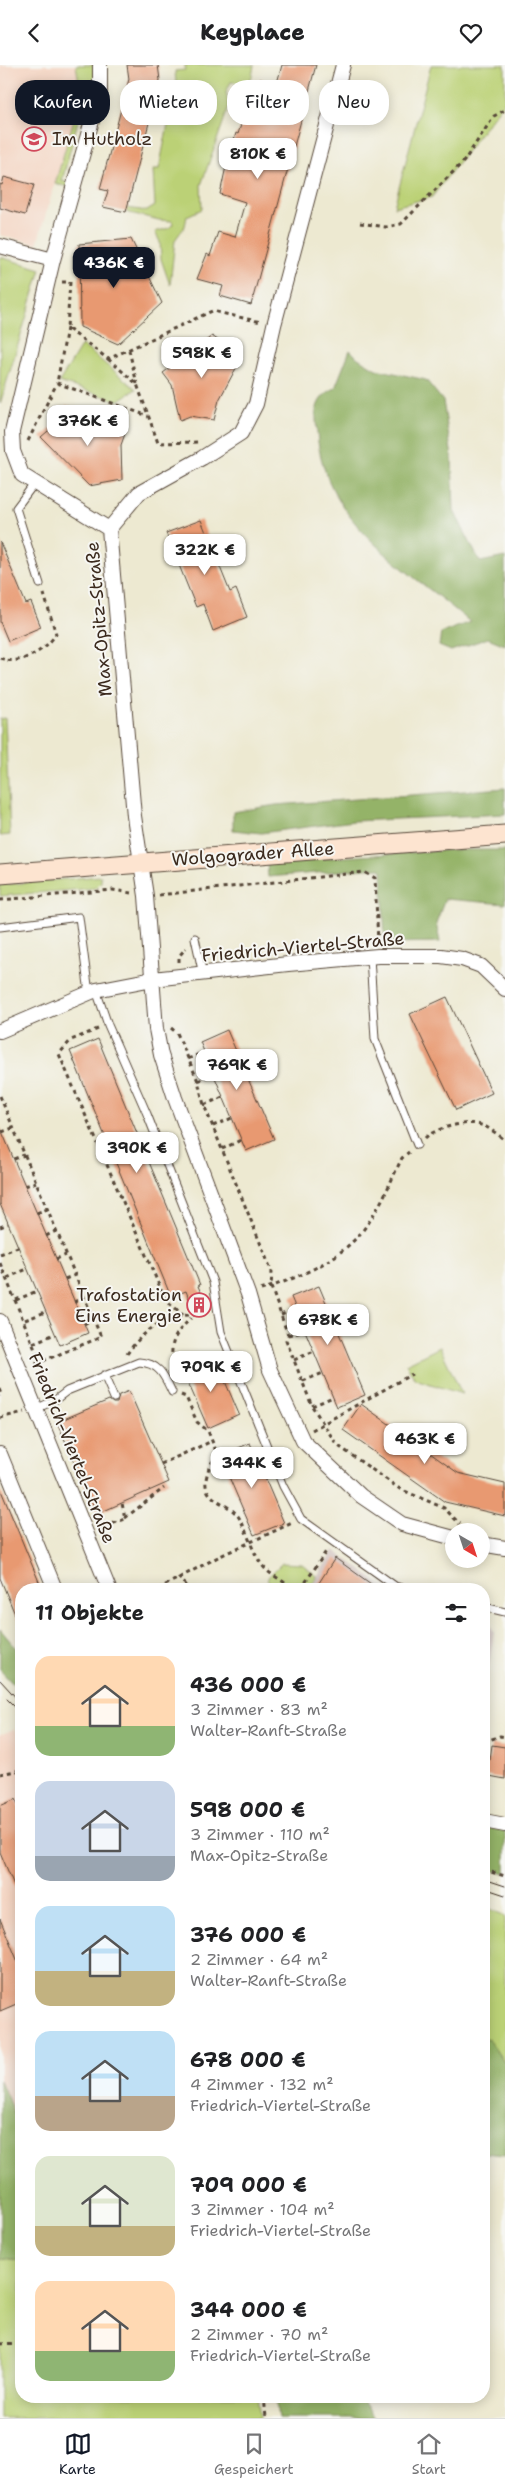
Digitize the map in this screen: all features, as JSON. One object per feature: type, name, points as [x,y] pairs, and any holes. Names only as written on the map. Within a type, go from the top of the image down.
[{"type":"main road","name":"Wolgograder Allee","points":[[0,873],[505,835]]},
{"type":"street","points":[[100,65],[100,92],[53,260],[12,432],[13,451],[22,475],[109,529]]},
{"type":"street","name":"Max-Opitz-Straße","points":[[142,862],[134,816],[109,529],[139,493],[202,458],[241,433],[256,405],[274,325],[343,65]]},
{"type":"street","points":[[0,246],[53,260]]},
{"type":"street","points":[[142,862],[157,1018],[156,1029],[160,1055],[248,1295],[270,1370],[301,1436],[361,1496],[402,1524],[445,1536]]},
{"type":"street","name":"Friedrich-Viertel-Straße","points":[[0,1031],[93,992],[153,979],[203,975],[288,964],[374,957],[442,956],[462,959],[481,966],[505,989]]},
{"type":"street","name":"Friedrich-Viertel-Straße","points":[[0,1321],[107,1583]]},
{"type":"street","points":[[0,1454],[53,1583]]},
{"type":"street","points":[[490,1546],[505,1548]]},
{"type":"street","points":[[490,1822],[505,1825]]},
{"type":"lane","points":[[34,484],[16,508],[40,584]]},
{"type":"lane","points":[[0,927],[79,917],[93,992],[147,1114],[210,1276],[221,1331],[282,1486],[301,1519],[391,1583]]},
{"type":"lane","points":[[194,938],[203,975]]},
{"type":"lane","points":[[374,957],[375,1039],[417,1145]]},
{"type":"lane","points":[[36,1409],[55,1400],[67,1391],[139,1362],[149,1363],[157,1367],[164,1375],[172,1392]]},
{"type":"lane","points":[[104,1375],[114,1398]]},
{"type":"lane","points":[[490,1608],[505,1612]]},
{"type":"path","points":[[360,223],[386,227],[401,223],[464,161],[494,116],[505,110]]},
{"type":"path","points":[[13,451],[25,445],[56,383],[67,328],[71,288]]},
{"type":"path","points":[[108,359],[212,311],[274,325]]},
{"type":"path","points":[[67,328],[108,359],[137,385]]},
{"type":"path","points":[[129,350],[137,385],[158,443],[202,442],[202,458]]},
{"type":"path","points":[[56,383],[148,416]]},
{"type":"path","points":[[0,658],[6,661],[23,658],[39,651],[56,634],[40,584]]},
{"type":"path","points":[[0,900],[114,890],[146,896],[364,872],[376,878],[374,957]]},
{"type":"path","points":[[180,977],[179,956],[194,938]]},
{"type":"path","points":[[157,1018],[177,1033],[198,1081],[204,1105],[272,1272],[271,1287],[288,1335],[286,1341],[312,1406],[322,1424],[337,1445],[400,1489],[444,1508],[460,1523]]},
{"type":"path","points":[[108,1025],[71,1040],[59,1054],[165,1299],[183,1315]]},
{"type":"path","points":[[188,1059],[204,1052]]},
{"type":"path","points":[[198,1081],[213,1074]]},
{"type":"path","points":[[204,1105],[223,1097]]},
{"type":"path","points":[[0,1098],[101,1337],[21,1371]]},
{"type":"path","points":[[213,1127],[232,1118]]},
{"type":"path","points":[[248,1295],[319,1267],[350,1245],[372,1219],[402,1159],[432,1132],[457,1125],[481,1125],[505,1140]]},
{"type":"path","points":[[2,1133],[13,1128]]},
{"type":"path","points":[[222,1149],[241,1140]]},
{"type":"path","points":[[14,1159],[24,1155]]},
{"type":"path","points":[[25,1186],[36,1182]]},
{"type":"path","points":[[36,1213],[47,1209]]},
{"type":"path","points":[[0,1227],[8,1224]]},
{"type":"path","points":[[46,1235],[56,1231]]},
{"type":"path","points":[[0,1255],[18,1247]]},
{"type":"path","points":[[56,1259],[66,1255]]},
{"type":"path","points":[[0,1263],[25,1320],[40,1362]]},
{"type":"path","points":[[6,1278],[27,1269]]},
{"type":"path","points":[[65,1279],[75,1275]]},
{"type":"path","points":[[16,1300],[37,1291]]},
{"type":"path","points":[[74,1302],[84,1298]]},
{"type":"path","points":[[281,1315],[296,1309]]},
{"type":"path","points":[[25,1320],[46,1312]]},
{"type":"path","points":[[118,1369],[130,1349],[153,1326],[167,1319],[183,1315],[192,1317],[217,1313]]},
{"type":"path","points":[[174,1377],[172,1343],[177,1332],[192,1317]]},
{"type":"path","points":[[84,1324],[93,1319]]},
{"type":"path","points":[[288,1335],[305,1331]]},
{"type":"path","points":[[33,1343],[55,1334]]},
{"type":"path","points":[[294,1360],[314,1351]]},
{"type":"path","points":[[302,1381],[323,1373]]},
{"type":"path","points":[[301,1436],[412,1374]]},
{"type":"path","points":[[0,1389],[2,1395],[0,1396]]},
{"type":"path","points":[[182,1390],[197,1422],[208,1431],[218,1455],[209,1464],[205,1482],[206,1491],[215,1500],[237,1515],[249,1543],[264,1567],[284,1583]]},
{"type":"path","points":[[172,1392],[186,1397]]},
{"type":"path","points":[[312,1406],[333,1397]]},
{"type":"path","points":[[0,1418],[36,1409]]},
{"type":"path","points":[[161,1464],[212,1441]]},
{"type":"path","points":[[87,1533],[125,1519],[164,1488]]},
{"type":"path","points":[[122,1503],[125,1519]]},
{"type":"path","points":[[168,1583],[301,1519]]},
{"type":"path","points":[[305,1583],[333,1542]]},
{"type":"path","points":[[178,1577],[184,1583]]},
{"type":"path","points":[[490,1740],[500,1736],[505,1737]]},
{"type":"path","points":[[0,1774],[15,1771]]},
{"type":"path","points":[[490,1872],[505,1876]]},
{"type":"path","points":[[0,2344],[15,2343]]},
{"type":"path","points":[[265,2403],[266,2418]]},
{"type":"shaded area","name":"Im Hutholz","points":[[0,65],[76,65],[78,80],[15,80],[15,125],[72,125],[37,244],[0,235]]},
{"type":"shaded area","points":[[334,1550],[378,1583],[313,1583]]},
{"type":"shaded area","points":[[490,1625],[494,1632],[490,1660]]},
{"type":"shaded area","points":[[14,1729],[15,1730],[15,2116],[0,2080],[0,1735]]},
{"type":"green space","points":[[76,65],[95,65],[96,80],[78,80]]},
{"type":"green space","points":[[185,65],[254,65],[250,80],[227,80],[227,112],[201,185],[202,209],[187,216],[185,226],[175,240],[170,285],[161,259],[160,242],[155,232],[169,228],[173,224],[172,221],[159,220],[126,212],[127,208],[147,211],[155,206],[153,169],[159,169],[168,125],[217,125],[217,80],[176,80],[175,71],[185,70]]},
{"type":"green space","points":[[431,65],[505,65],[505,101],[432,197],[394,207]]},
{"type":"green space","points":[[72,125],[77,125],[62,181],[70,183],[69,187],[55,184]]},
{"type":"green space","points":[[0,257],[41,269],[0,404]]},
{"type":"green space","points":[[82,345],[136,389],[118,401],[59,382]]},
{"type":"green space","points":[[350,350],[358,358],[376,369],[426,380],[443,401],[452,457],[454,511],[480,562],[505,557],[505,645],[488,638],[451,651],[439,646],[441,633],[470,622],[372,542],[352,519],[335,494],[323,466],[317,433],[316,412],[317,406],[323,397],[335,388]]},
{"type":"green space","points":[[5,718],[10,835],[0,836],[0,719]]},
{"type":"green space","points":[[505,788],[505,814],[354,821],[261,833],[233,830],[233,812],[276,805]]},
{"type":"green space","points":[[452,850],[505,850],[505,904],[445,899],[436,923],[440,942],[385,943],[382,870],[376,868],[268,877],[267,862]]},
{"type":"green space","points":[[101,876],[101,882],[95,888],[0,896],[0,885]]},
{"type":"green space","points":[[440,1347],[462,1394],[415,1379],[406,1364]]},
{"type":"green space","points":[[282,1563],[302,1564],[317,1576],[313,1583],[269,1583],[267,1578]]},
{"type":"green space","points":[[0,1629],[15,1647],[15,1686],[0,1670]]},
{"type":"green space","points":[[490,1828],[505,1831],[505,1873],[490,1870]]},
{"type":"green space","points":[[490,1909],[505,1916],[505,2064],[490,2042]]},
{"type":"green space","points":[[490,2042],[505,2064],[505,2155],[490,2154]]},
{"type":"green space","points":[[0,2080],[15,2116],[15,2259],[0,2258]]},
{"type":"green space","points":[[0,2258],[15,2259],[15,2403],[258,2403],[260,2418],[0,2418]]},
{"type":"green space","points":[[276,2403],[364,2403],[374,2418],[278,2418]]},
{"type":"building","points":[[127,65],[158,65],[160,80],[129,79]]},
{"type":"building","points":[[282,65],[316,65],[309,91],[309,80],[278,80]]},
{"type":"building","points":[[120,113],[120,125],[148,125],[126,212],[103,207],[108,191],[100,189]]},
{"type":"building","points":[[241,125],[300,125],[251,305],[220,296],[223,286],[197,279],[207,254],[210,256],[218,232],[235,237],[245,202],[220,194],[236,133],[238,134]]},
{"type":"building","points":[[4,177],[34,185],[25,215],[0,208],[0,184],[2,185]]},
{"type":"building","points":[[131,239],[162,303],[118,344],[80,327],[79,244]]},
{"type":"building","points":[[212,336],[242,357],[219,400],[214,420],[190,416],[180,420],[172,385],[163,373]]},
{"type":"building","points":[[67,405],[81,415],[126,431],[121,445],[122,480],[89,486],[41,437],[54,426]]},
{"type":"building","points":[[201,520],[230,592],[236,589],[247,617],[213,631],[203,604],[196,607],[166,533]]},
{"type":"building","points":[[0,542],[26,604],[31,602],[41,627],[8,641],[0,622]]},
{"type":"building","points":[[447,997],[492,1093],[456,1110],[410,1014]]},
{"type":"building","points":[[227,1030],[274,1139],[246,1151],[200,1042]]},
{"type":"building","points":[[98,1039],[200,1285],[198,1286],[208,1309],[195,1314],[186,1291],[171,1297],[70,1051]]},
{"type":"building","points":[[0,1127],[88,1333],[60,1345],[0,1204]]},
{"type":"building","points":[[319,1286],[365,1395],[337,1407],[291,1297]]},
{"type":"building","points":[[215,1358],[239,1414],[208,1428],[183,1371]]},
{"type":"building","points":[[129,1391],[169,1482],[97,1514],[57,1422],[109,1400],[117,1403],[119,1395]]},
{"type":"building","points":[[361,1404],[458,1473],[505,1484],[505,1516],[445,1502],[343,1430]]},
{"type":"building","points":[[250,1443],[284,1523],[254,1535],[220,1456]]},
{"type":"building","points":[[0,1488],[40,1583],[15,1583],[15,1614],[0,1578]]},
{"type":"building","points":[[335,1558],[370,1583],[319,1583]]},
{"type":"building","points":[[492,1745],[505,1747],[505,1779],[490,1776]]},
{"type":"building","points":[[15,1799],[15,1888],[0,1852],[0,1806]]},
{"type":"building","points":[[0,1919],[15,1955],[15,2005],[0,2011]]},
{"type":"tram line","points":[[0,1680],[15,1696]]},
{"type":"tram line","points":[[7,1699],[15,1707]]},
{"type":"tram line","points":[[490,1881],[505,1886]]},
{"type":"tram line","points":[[490,1890],[505,1895]]},
{"type":"place","name":"Im Hutholz","points":[[34,139]]},
{"type":"place","name":"Trafostation Eins Energie","points":[[199,1305]]}]
